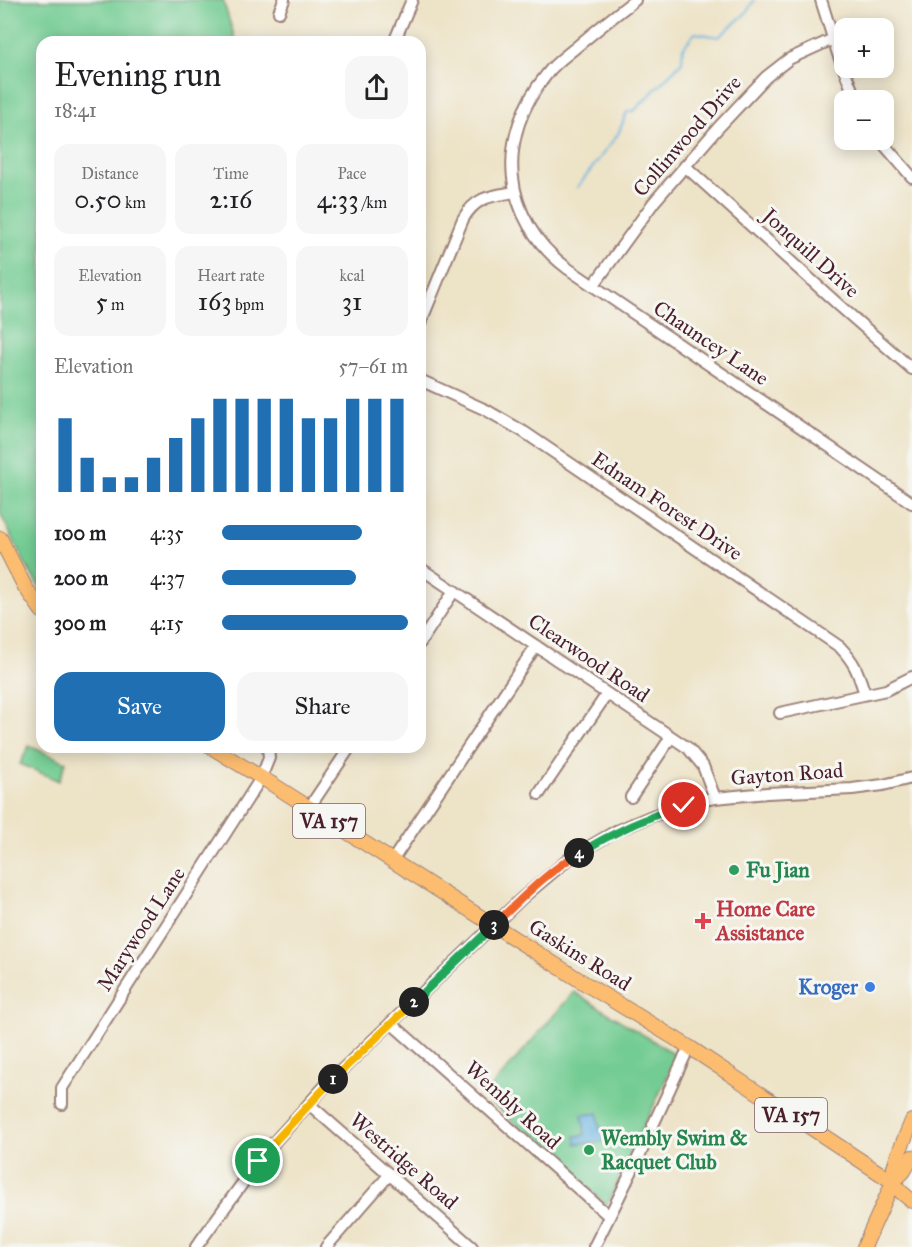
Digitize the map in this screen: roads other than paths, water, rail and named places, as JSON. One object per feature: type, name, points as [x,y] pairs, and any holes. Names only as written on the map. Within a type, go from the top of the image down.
[{"type":"main road","points":[[0,538],[25,587],[36,602]]},
{"type":"main road","name":"Gaskins Road","points":[[221,753],[689,1047],[893,1182],[912,1188]]},
{"type":"main road","points":[[864,1247],[893,1182],[894,1167],[912,1121]]},
{"type":"main road","points":[[893,1182],[904,1171],[912,1157]]},
{"type":"main road","name":"Gaskins Road","points":[[893,1182],[912,1201]]},
{"type":"street","points":[[279,12],[284,0]]},
{"type":"street","points":[[397,36],[412,0]]},
{"type":"street","name":"Chauncey Lane","points":[[635,0],[557,63],[538,84],[524,110],[517,128],[513,161],[515,192],[525,220],[542,245],[556,260],[912,503]]},
{"type":"street","points":[[821,0],[852,90]]},
{"type":"street","name":"Collinwood Drive","points":[[593,286],[654,202],[766,77],[779,65],[833,39]]},
{"type":"street","points":[[889,150],[912,177]]},
{"type":"street","name":"Jonquill Drive","points":[[685,166],[912,369]]},
{"type":"street","points":[[426,309],[454,239],[468,211],[480,200],[515,192]]},
{"type":"street","name":"Ednam Forest Drive","points":[[426,383],[476,405],[524,432],[840,647],[856,667],[865,694]]},
{"type":"street","name":"Clearwood Road","points":[[426,572],[688,748],[698,759],[709,779],[715,798]]},
{"type":"street","points":[[426,633],[454,591]]},
{"type":"street","points":[[392,861],[536,646]]},
{"type":"street","points":[[780,713],[886,690],[912,677]]},
{"type":"street","points":[[539,794],[607,694]]},
{"type":"street","points":[[631,798],[671,737]]},
{"type":"street","name":"Marywood Lane","points":[[62,1104],[62,1088],[261,778],[269,758],[269,753]]},
{"type":"street","points":[[309,808],[346,753]]},
{"type":"street","name":"Gayton Road","points":[[196,1247],[258,1161],[326,1085],[521,899],[570,858],[598,841],[652,816],[684,805],[715,798],[852,789],[912,778]]},
{"type":"street","name":"Wembly Road","points":[[391,1023],[609,1216]]},
{"type":"street","points":[[653,1125],[689,1047]]},
{"type":"street","name":"Westridge Road","points":[[309,1104],[472,1247]]},
{"type":"street","points":[[594,1247],[644,1146]]},
{"type":"street","points":[[326,1247],[390,1174]]},
{"type":"water","points":[[598,1113],[600,1130],[610,1129],[612,1140],[576,1144],[575,1136],[585,1135],[582,1115]]},
{"type":"waterway","points":[[577,188],[618,134],[627,112],[635,110],[682,62],[683,48],[695,33],[719,37],[747,12],[754,0]]},
{"type":"place","name":"Fu Jian","points":[[734,870]]},
{"type":"place","name":"Home Care Assistance","points":[[703,921]]},
{"type":"place","name":"Kroger","points":[[870,987]]},
{"type":"place","name":"Wembly Swim & Racquet Club","points":[[589,1150]]}]
